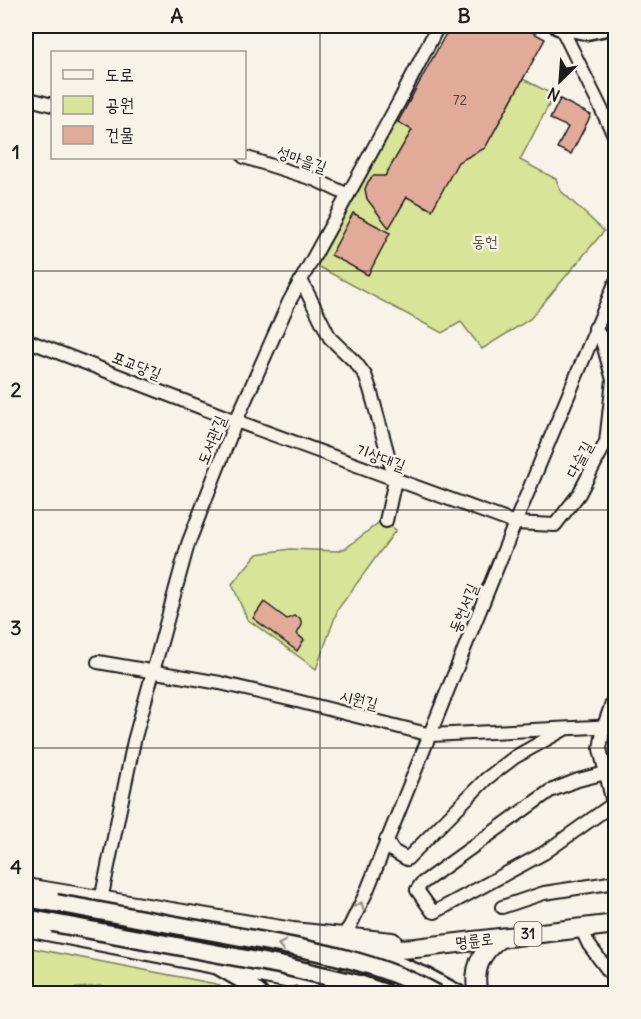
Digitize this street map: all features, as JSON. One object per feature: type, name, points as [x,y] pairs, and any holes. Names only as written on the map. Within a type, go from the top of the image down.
[{"type":"main road","points":[[560,26],[587,31],[612,26]]},
{"type":"main road","points":[[26,888],[364,945],[416,948],[440,944]]},
{"type":"main road","points":[[26,898],[292,947],[365,965],[396,975],[437,993]]},
{"type":"main road","points":[[26,918],[290,968],[388,993]]},
{"type":"main road","name":"명륜로","points":[[440,944],[615,924]]},
{"type":"main road","points":[[26,927],[285,978],[296,977],[360,993],[393,962],[416,948]]},
{"type":"main road","points":[[293,932],[306,940],[313,950],[316,959],[313,983]]},
{"type":"main road","points":[[478,993],[476,973],[480,958],[485,950],[500,938]]},
{"type":"main road","points":[[313,983],[320,960],[340,940]]},
{"type":"main road","points":[[313,983],[338,959],[364,945],[440,944]]},
{"type":"main road","points":[[364,945],[393,962],[458,993]]},
{"type":"main road","points":[[214,964],[244,981],[259,993]]},
{"type":"street","name":"도서관길","points":[[101,900],[134,741],[188,544],[236,421],[289,302],[438,26]]},
{"type":"street","points":[[560,26],[615,139]]},
{"type":"street","points":[[26,98],[51,105]]},
{"type":"street","name":"성마을길","points":[[246,158],[316,180],[348,195]]},
{"type":"street","points":[[301,280],[330,338],[365,375],[395,480],[386,521]]},
{"type":"street","name":"동헌서길","points":[[340,940],[356,916],[615,281]]},
{"type":"street","name":"다슬길","points":[[515,522],[555,525],[579,494],[606,442],[613,380],[601,336],[595,328]]},
{"type":"street","name":"포교당길","points":[[26,340],[236,421]]},
{"type":"street","name":"기상대길","points":[[236,421],[515,522]]},
{"type":"street","name":"시원길","points":[[98,662],[220,683],[297,700],[431,735],[610,726]]},
{"type":"street","points":[[606,773],[578,780],[550,791],[421,884],[417,890],[435,912],[544,853],[614,809],[606,773],[600,749],[610,726],[615,692]]},
{"type":"street","points":[[386,840],[393,851],[407,859],[486,779],[515,757],[566,728]]},
{"type":"street","points":[[502,907],[544,893],[615,882]]},
{"type":"street","points":[[581,928],[589,945],[615,981]]},
{"type":"green space","name":"동헌","points":[[523,79],[554,95],[520,160],[556,179],[561,191],[604,231],[530,319],[482,349],[461,322],[442,333],[317,266],[397,121],[464,159],[485,148]]},
{"type":"green space","points":[[382,520],[396,530],[338,609],[316,669],[247,619],[232,584],[257,554],[290,549],[338,551],[346,548]]},
{"type":"green space","points":[[26,947],[216,984],[231,993],[135,993],[101,986],[26,993]]},
{"type":"building","points":[[450,26],[521,26],[545,39],[485,148],[458,162],[432,210],[407,197],[389,228],[367,199],[365,189],[373,176],[385,176],[412,130],[398,122]]},
{"type":"building","points":[[560,99],[591,115],[571,154],[557,148],[568,127],[550,119]]},
{"type":"building","points":[[353,213],[390,233],[368,275],[331,255]]},
{"type":"building","points":[[264,602],[287,619],[294,616],[300,618],[302,625],[297,634],[304,640],[297,651],[253,618]]}]
